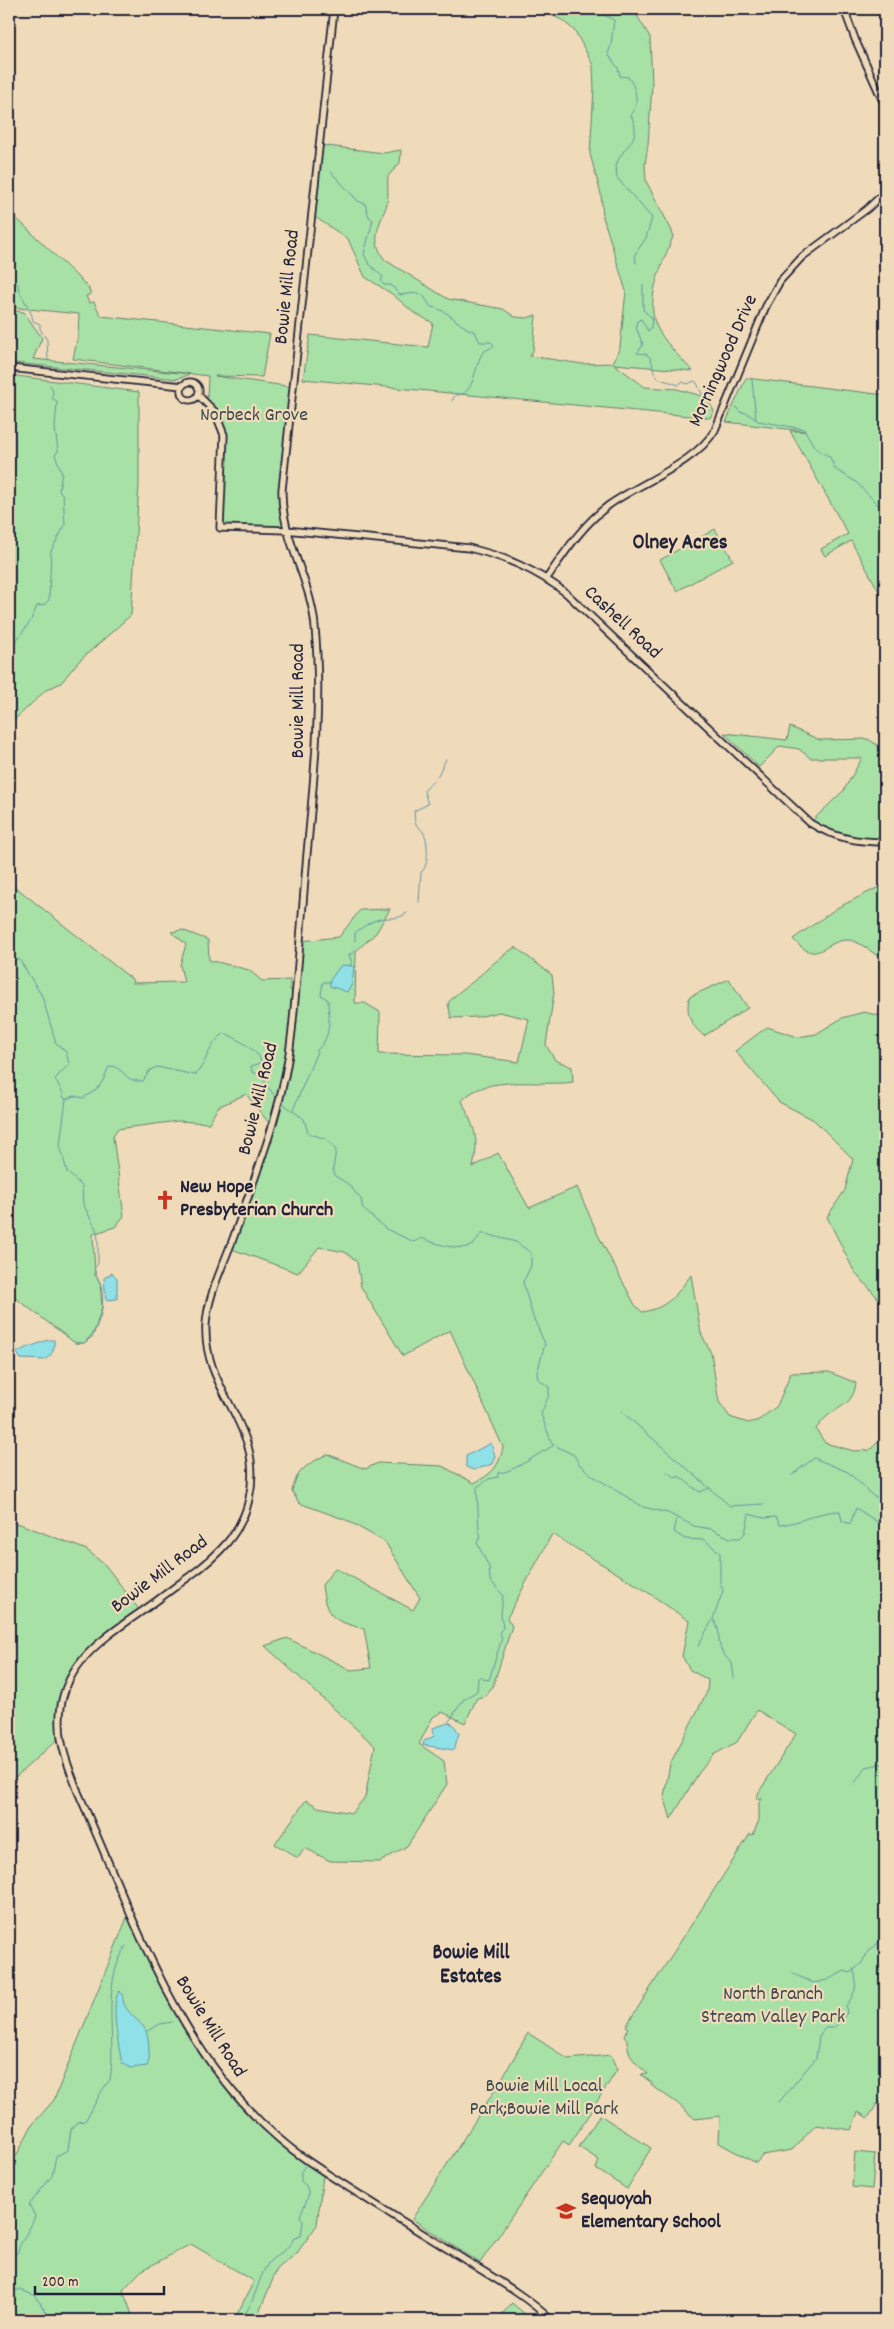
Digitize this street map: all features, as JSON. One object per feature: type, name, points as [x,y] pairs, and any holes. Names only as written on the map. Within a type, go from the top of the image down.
[{"type":"street","name":"Bowie Mill Road","points":[[334,9],[281,503],[286,530],[312,599],[316,628],[318,737],[292,1032],[282,1093],[268,1142],[213,1291],[206,1320],[208,1352],[212,1369],[241,1422],[251,1458],[252,1482],[248,1506],[231,1539],[218,1554],[141,1612],[108,1634],[82,1659],[68,1683],[62,1705],[60,1725],[63,1747],[78,1792],[163,1985],[187,2028],[235,2096],[261,2123],[307,2160],[513,2290],[551,2320]]},
{"type":"street","points":[[844,9],[855,39],[885,106]]},
{"type":"street","name":"Morningwood Drive","points":[[547,578],[572,542],[608,506],[690,457],[707,441],[715,430],[766,306],[780,281],[802,257],[867,210],[885,192]]},
{"type":"street","points":[[9,368],[109,376],[111,378],[182,386]]},
{"type":"street","points":[[186,382],[195,383],[199,390],[198,395],[192,399],[185,398],[182,394],[182,386],[186,382]]},
{"type":"street","points":[[198,395],[215,412],[224,435],[220,517],[224,523],[232,528]]},
{"type":"street","name":"Cashell Road","points":[[220,517],[220,528],[286,530],[469,548],[522,564],[547,578],[566,593],[810,823],[837,837],[862,842],[885,842]]},
{"type":"green space","points":[[538,9],[633,9],[650,37],[652,85],[645,164],[646,181],[672,231],[673,237],[655,288],[653,298],[654,319],[665,340],[693,371],[614,364],[645,387],[677,389],[706,397],[714,411],[710,418],[303,379],[310,335],[428,347],[433,323],[413,312],[392,294],[365,277],[348,239],[312,215],[319,145],[384,153],[401,150],[400,163],[388,176],[387,204],[377,232],[380,252],[385,260],[448,299],[503,309],[515,317],[527,318],[536,315],[533,351],[530,356],[582,364],[613,363],[620,347],[626,291],[603,217],[601,194],[590,154],[594,89],[593,65],[575,31],[562,20]]},
{"type":"green space","name":"Norbeck Grove","points":[[9,211],[88,287],[91,294],[86,296],[89,303],[94,302],[101,316],[270,334],[262,377],[215,376],[293,387],[284,465],[286,530],[220,528],[224,435],[207,402],[208,376],[73,359],[78,335],[79,314],[9,307]]},
{"type":"green space","points":[[9,310],[24,312],[42,338],[33,359],[191,374],[177,379],[14,363],[14,357],[9,356]]},
{"type":"green space","points":[[9,375],[139,392],[139,485],[131,615],[78,662],[61,683],[46,690],[9,725]]},
{"type":"green space","points":[[746,378],[885,395],[885,602],[851,541],[825,556],[821,549],[848,534],[790,431],[805,431],[726,422]]},
{"type":"green space","points":[[715,529],[733,560],[677,591],[660,560]]},
{"type":"green space","points":[[790,727],[820,740],[868,739],[885,750],[885,842],[847,839],[810,823],[844,790],[862,758],[810,758],[799,749],[780,746],[759,767],[724,733],[787,740]]},
{"type":"green space","name":"North Branch Stream Valley Park","points":[[9,882],[133,980],[132,983],[184,982],[180,965],[186,944],[171,932],[182,930],[208,940],[209,960],[249,970],[262,981],[290,980],[290,990],[295,992],[300,941],[339,937],[360,910],[390,909],[376,933],[356,951],[355,1003],[365,1003],[380,1012],[379,1054],[465,1055],[519,1062],[529,1019],[499,1012],[478,1017],[451,1018],[448,1003],[515,947],[552,975],[554,993],[546,1045],[555,1060],[572,1067],[573,1082],[499,1084],[472,1092],[462,1101],[475,1133],[476,1148],[473,1167],[498,1153],[529,1208],[577,1187],[598,1235],[635,1305],[642,1312],[659,1307],[671,1300],[691,1275],[701,1333],[711,1353],[719,1402],[730,1417],[748,1423],[759,1420],[777,1406],[791,1373],[829,1372],[856,1383],[851,1398],[826,1417],[816,1429],[825,1443],[854,1451],[870,1450],[885,1435],[885,2100],[877,2104],[868,2118],[858,2112],[851,2130],[816,2125],[792,2150],[763,2155],[756,2163],[719,2143],[720,2116],[695,2119],[677,2103],[651,2085],[652,2083],[641,2075],[648,2074],[630,2055],[624,2035],[629,2028],[626,2026],[750,1834],[753,1835],[759,1820],[759,1803],[762,1799],[756,1799],[796,1734],[757,1710],[737,1742],[713,1755],[698,1774],[671,1819],[664,1796],[670,1764],[707,1692],[708,1680],[690,1670],[682,1656],[689,1621],[643,1589],[552,1534],[507,1618],[512,1626],[493,1686],[485,1696],[477,1698],[465,1723],[442,1712],[433,1717],[419,1744],[444,1761],[447,1784],[407,1846],[380,1862],[330,1861],[305,1848],[298,1858],[275,1844],[306,1800],[318,1807],[352,1813],[365,1797],[375,1746],[265,1646],[287,1638],[351,1670],[371,1668],[364,1629],[338,1620],[326,1605],[322,1585],[335,1568],[413,1610],[420,1598],[385,1542],[346,1520],[299,1503],[292,1491],[297,1477],[304,1468],[327,1454],[365,1469],[378,1463],[442,1466],[474,1483],[494,1469],[503,1447],[450,1330],[403,1356],[361,1287],[357,1262],[345,1252],[319,1247],[298,1273],[229,1248],[272,1127],[246,1094],[218,1107],[209,1123],[178,1121],[117,1129],[113,1137],[124,1216],[115,1227],[93,1234],[95,1275],[100,1282],[102,1307],[93,1336],[84,1343],[75,1343],[9,1293]]},
{"type":"green space","points":[[885,884],[885,952],[880,958],[864,946],[850,940],[838,942],[814,952],[801,947],[793,939],[837,908]]},
{"type":"green space","points":[[729,979],[748,1008],[704,1036],[690,1019],[688,1009],[689,997]]},
{"type":"green space","points":[[864,1012],[885,1017],[885,1306],[854,1271],[827,1217],[845,1190],[853,1159],[814,1120],[779,1102],[735,1051],[767,1027],[798,1037],[816,1034],[842,1018]]},
{"type":"green space","points":[[9,1522],[20,1524],[87,1550],[106,1566],[141,1612],[103,1640],[82,1662],[73,1675],[62,1704],[61,1736],[9,1783]]},
{"type":"green space","points":[[130,1910],[163,1985],[212,2064],[279,2138],[281,2145],[323,2175],[317,2225],[297,2253],[277,2269],[256,2320],[234,2320],[254,2281],[191,2244],[141,2271],[123,2290],[134,2320],[9,2320],[9,2170],[32,2125],[54,2100]]},
{"type":"green space","name":"Bowie Mill Local Park;Bowie Mill Park","points":[[528,2033],[568,2059],[611,2055],[617,2070],[569,2145],[563,2141],[480,2263],[412,2219],[500,2082]]},
{"type":"green space","points":[[600,2115],[651,2148],[627,2189],[596,2169],[599,2160],[579,2147]]},
{"type":"green space","points":[[855,2152],[875,2154],[872,2189],[852,2187]]},
{"type":"green space","points":[[512,2303],[532,2320],[497,2320]]},
{"type":"water","points":[[341,965],[354,966],[352,984],[347,992],[330,986],[330,980]]},
{"type":"water","points":[[112,1273],[117,1278],[117,1299],[106,1300],[104,1278]]},
{"type":"water","points":[[48,1340],[54,1340],[54,1346],[51,1354],[45,1360],[21,1359],[16,1352]]},
{"type":"water","points":[[491,1443],[495,1456],[492,1464],[474,1470],[466,1467],[466,1456]]},
{"type":"water","points":[[448,1723],[453,1724],[459,1733],[454,1750],[423,1745],[424,1741],[434,1736],[433,1728]]},
{"type":"water","points":[[120,1991],[125,2006],[142,2024],[147,2033],[149,2062],[147,2066],[131,2068],[122,2063],[115,2014],[115,2004]]},
{"type":"waterway","points":[[598,9],[602,14],[614,20],[608,54],[618,68],[620,76],[628,77],[631,81],[636,95],[634,110],[631,115],[635,131],[634,137],[616,166],[617,178],[652,218],[646,238],[635,254],[636,263]]},
{"type":"waterway","points":[[330,171],[358,201],[365,204],[369,217],[373,220],[364,254],[369,264],[383,277],[381,281],[384,285],[391,285],[400,295],[417,293],[423,295],[431,307],[448,314],[469,330],[475,332],[480,342],[491,342],[494,345],[485,351],[479,359],[473,380],[467,391],[455,395],[452,401]]},
{"type":"waterway","points":[[9,278],[18,284],[20,293],[33,321],[40,324],[40,329],[47,340],[48,361]]},
{"type":"waterway","points":[[643,285],[643,310],[652,318],[651,327],[648,331],[641,319],[637,321],[636,327],[643,345],[637,353],[648,355],[652,361],[654,373],[658,378],[678,385],[682,382],[688,384],[694,381],[697,383],[702,394],[717,399]]},
{"type":"waterway","points":[[752,380],[756,419]]},
{"type":"waterway","points":[[9,650],[30,622],[37,606],[44,605],[49,600],[51,551],[65,525],[63,495],[59,491],[62,473],[55,455],[58,451],[55,428],[57,401],[52,398],[53,390],[50,385]]},
{"type":"waterway","points":[[736,407],[740,412],[747,413],[758,421],[804,429],[815,448],[830,457],[835,469],[856,482],[885,510]]},
{"type":"waterway","points":[[419,902],[421,872],[426,865],[427,847],[425,836],[415,823],[414,811],[428,804],[424,791],[437,777],[446,759]]},
{"type":"waterway","points":[[355,941],[355,933],[364,926],[380,919],[400,917],[407,913]]},
{"type":"waterway","points":[[350,965],[352,963],[349,954],[353,954],[354,946]]},
{"type":"waterway","points":[[9,962],[19,959],[42,996],[56,1043],[66,1052],[69,1064],[55,1079],[63,1093],[63,1097],[66,1099],[75,1096],[83,1098],[93,1092],[102,1082],[108,1068],[113,1066],[129,1078],[137,1081],[143,1081],[150,1070],[157,1067],[195,1075],[214,1043],[225,1033],[247,1045],[257,1054],[261,1063],[251,1066],[252,1072],[263,1076],[266,1085],[277,1098]]},
{"type":"waterway","points":[[293,1110],[318,1049],[328,1033],[328,1000],[321,995],[323,982],[330,982]]},
{"type":"waterway","points":[[66,1099],[60,1145],[67,1172],[82,1186],[83,1204],[96,1229],[98,1264],[94,1268],[100,1283],[103,1299],[101,1315],[94,1331],[84,1343],[75,1343]]},
{"type":"waterway","points":[[282,1103],[304,1119],[308,1133],[326,1139],[336,1150],[333,1169],[335,1176],[348,1184],[361,1199],[363,1209],[386,1229],[414,1242],[422,1238],[440,1244],[463,1248],[470,1247],[481,1234],[486,1234],[516,1242],[531,1253],[531,1266],[523,1282],[533,1317],[545,1344],[537,1373],[538,1379],[549,1387],[549,1395],[541,1414],[552,1444],[574,1455],[579,1464],[593,1476],[643,1507],[668,1513],[694,1526],[711,1529],[730,1538],[740,1538],[745,1533],[749,1514],[764,1518],[776,1517],[780,1525],[824,1513],[840,1511],[842,1521],[850,1524],[856,1508],[879,1523],[882,1520],[882,1515],[885,1514]]},
{"type":"waterway","points":[[621,1411],[730,1506],[764,1504]]},
{"type":"waterway","points":[[448,1723],[463,1700],[477,1691],[478,1678],[481,1676],[483,1679],[489,1680],[502,1638],[499,1632],[503,1628],[501,1614],[503,1595],[490,1580],[489,1567],[477,1543],[481,1535],[479,1532],[477,1487],[489,1479],[498,1477],[498,1473],[519,1466],[553,1446]]},
{"type":"waterway","points":[[792,1475],[814,1458],[848,1472],[874,1497],[885,1498]]},
{"type":"waterway","points":[[667,1472],[676,1478],[678,1476],[700,1492],[710,1488]]},
{"type":"waterway","points":[[677,1518],[674,1532],[685,1539],[705,1540],[720,1553],[720,1582],[723,1591],[713,1619],[698,1646]]},
{"type":"waterway","points":[[714,1620],[722,1651],[732,1663],[734,1678]]},
{"type":"waterway","points":[[854,1784],[866,1767],[885,1763]]},
{"type":"waterway","points":[[791,1973],[814,1983],[827,1980],[845,1971],[850,1973],[861,1964],[868,1952],[885,1937]]},
{"type":"waterway","points":[[9,2258],[18,2252],[34,2220],[35,2216],[29,2205],[52,2176],[56,2156],[68,2150],[71,2129],[77,2122],[85,2121],[110,2080],[112,2063],[111,1995],[118,1962],[126,1946]]},
{"type":"waterway","points":[[779,2102],[816,2058],[819,2036],[825,2028],[834,2028],[847,2013],[846,2006],[854,1993],[856,1984],[853,1969]]},
{"type":"waterway","points":[[147,2031],[160,2024],[172,2022]]},
{"type":"waterway","points":[[239,2320],[252,2302],[267,2265],[273,2258],[284,2251],[294,2238],[301,2236],[303,2221],[300,2216],[308,2197],[307,2189],[301,2181],[301,2172],[305,2166]]},
{"type":"waterway","points":[[9,2290],[21,2290],[36,2296],[50,2320]]},
{"type":"place","name":"New Hope Presbyterian Church","points":[[165,1200]]},
{"type":"place","name":"Sequoyah Elementary School","points":[[566,2211]]},
{"type":"district","name":"Olney Acres","points":[[680,544]]},
{"type":"district","name":"Bowie Mill Estates","points":[[471,1966]]}]
